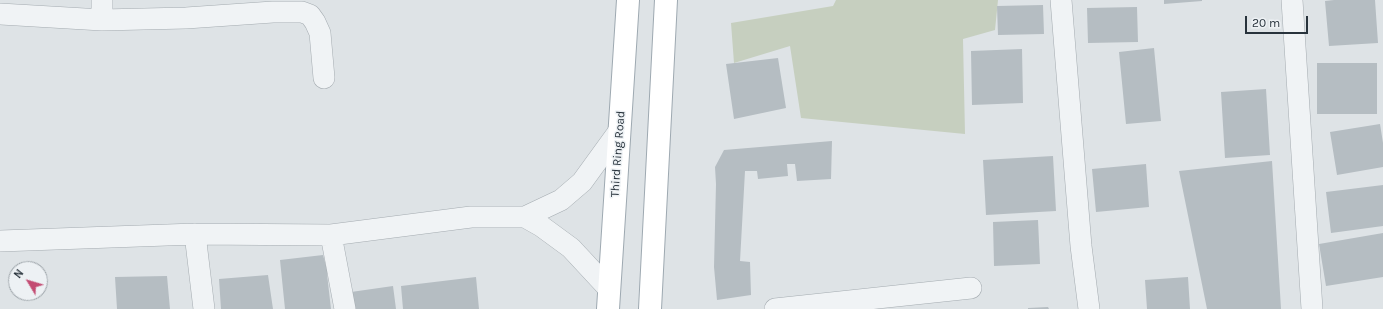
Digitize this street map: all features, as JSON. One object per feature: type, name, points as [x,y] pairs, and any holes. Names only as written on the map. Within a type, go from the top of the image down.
[{"type":"main road","name":"Third Ring Road","points":[[608,299],[628,0]]},
{"type":"main road","points":[[650,309],[666,0]]},
{"type":"street","points":[[102,0],[102,20]]},
{"type":"street","points":[[1061,0],[1081,246],[1089,309]]},
{"type":"street","points":[[1292,0],[1312,309]]},
{"type":"street","points":[[0,14],[102,20],[186,18],[273,12],[302,12],[310,15],[320,33],[324,78]]},
{"type":"street","points":[[0,241],[196,234],[331,235],[471,217],[525,217],[561,200],[582,182],[619,131]]},
{"type":"street","points":[[525,217],[541,226],[571,248],[608,299]]},
{"type":"street","points":[[196,234],[204,309]]},
{"type":"street","points":[[331,235],[345,309]]},
{"type":"street","points":[[775,309],[971,288]]},
{"type":"green space","points":[[836,0],[998,0],[995,30],[963,39],[965,134],[801,118],[790,46],[734,63],[731,23],[833,6]]},
{"type":"building","points":[[1164,0],[1202,0],[1202,1],[1164,4]]},
{"type":"building","points":[[1375,0],[1378,43],[1329,46],[1325,1]]},
{"type":"building","points":[[1043,5],[1044,34],[998,35],[997,6]]},
{"type":"building","points":[[1137,7],[1138,42],[1088,43],[1087,8]]},
{"type":"building","points":[[1154,48],[1161,121],[1126,124],[1119,52]]},
{"type":"building","points":[[1022,49],[1023,103],[972,105],[971,51]]},
{"type":"building","points":[[778,58],[786,108],[734,119],[726,64]]},
{"type":"building","points":[[1317,63],[1377,63],[1377,114],[1317,114]]},
{"type":"building","points":[[1266,89],[1270,155],[1225,158],[1221,92]]},
{"type":"building","points":[[1380,124],[1383,143],[1383,167],[1337,175],[1330,132]]},
{"type":"building","points":[[832,141],[831,179],[797,181],[795,164],[787,164],[788,176],[758,179],[757,171],[745,171],[740,261],[750,262],[751,295],[717,300],[714,267],[715,167],[724,150]]},
{"type":"building","points":[[1053,156],[1056,211],[986,215],[983,160]]},
{"type":"building","points":[[1272,161],[1281,309],[1207,309],[1179,171]]},
{"type":"building","points":[[1146,164],[1149,207],[1096,212],[1092,169]]},
{"type":"building","points":[[1383,185],[1383,226],[1331,233],[1326,192]]},
{"type":"building","points":[[1038,220],[1040,264],[994,266],[993,222]]},
{"type":"building","points":[[1383,233],[1383,277],[1326,286],[1319,244]]},
{"type":"building","points":[[323,255],[328,273],[331,309],[285,309],[280,260]]},
{"type":"building","points":[[268,275],[273,309],[221,309],[219,279]]},
{"type":"building","points":[[167,276],[170,309],[117,309],[115,277]]},
{"type":"building","points":[[476,277],[479,309],[403,309],[401,286]]},
{"type":"building","points":[[1188,277],[1190,309],[1147,309],[1145,280]]},
{"type":"building","points":[[393,286],[396,309],[353,309],[351,292]]},
{"type":"building","points":[[1048,307],[1049,309],[1028,309],[1028,308]]}]
